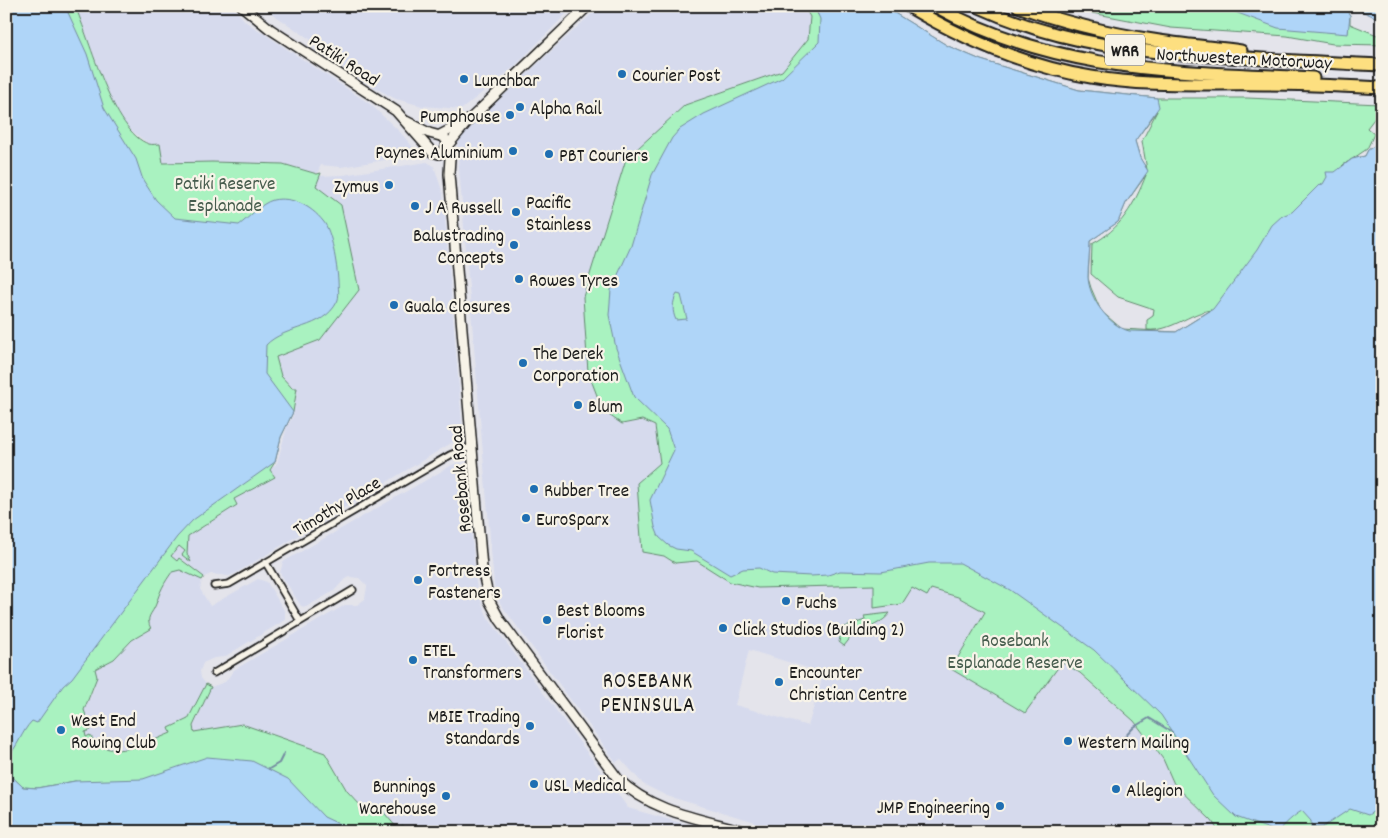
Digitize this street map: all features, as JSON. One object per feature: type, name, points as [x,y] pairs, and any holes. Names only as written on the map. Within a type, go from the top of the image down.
[{"type":"highway","points":[[908,6],[977,43],[1025,61],[1090,77],[1171,84],[1274,84],[1382,88]]},
{"type":"highway","name":"Northwestern Motorway","points":[[936,6],[978,27],[1024,44],[1101,64],[1185,72],[1382,81]]},
{"type":"highway","name":"Northwestern Motorway","points":[[977,6],[1026,26],[1100,46],[1177,55],[1382,65]]},
{"type":"highway","points":[[1018,6],[1073,25],[1152,40],[1240,51],[1279,60]]},
{"type":"main road","name":"Patiki Road","points":[[242,6],[270,29],[396,111],[428,145]]},
{"type":"main road","points":[[468,121],[429,139],[428,145],[432,152],[439,154],[448,146],[468,121],[588,6]]},
{"type":"main road","name":"Patiki Road","points":[[406,121],[439,135]]},
{"type":"main road","points":[[439,135],[446,140],[448,146]]},
{"type":"main road","name":"Rosebank Road","points":[[448,146],[484,578],[489,600],[497,616],[618,779],[629,789],[656,806],[747,832]]},
{"type":"main road","name":"Rosebank Road","points":[[439,154],[449,174]]},
{"type":"street","name":"Timothy Place","points":[[214,586],[228,584],[450,455],[473,446]]},
{"type":"street","points":[[266,563],[300,621]]},
{"type":"street","points":[[214,673],[353,590]]},
{"type":"shaded area","points":[[75,6],[232,6],[246,22],[370,104],[400,132],[416,151],[410,156],[341,167],[321,165],[317,174],[283,164],[212,162],[163,164],[149,144],[125,126],[107,92]]},
{"type":"shaded area","points":[[261,6],[574,6],[514,67],[462,109],[422,106],[396,99],[343,67],[345,63]]},
{"type":"shaded area","points":[[600,6],[804,6],[810,17],[808,39],[782,71],[685,105],[622,424],[642,420],[655,426],[660,463],[642,535],[642,551],[664,556],[675,563],[697,560],[913,584],[958,597],[985,612],[951,669],[1063,659],[1134,721],[1163,759],[1174,784],[1212,821],[1219,832],[779,832],[758,826],[752,821],[667,796],[643,784],[621,759],[616,762],[500,603],[494,585],[457,146],[462,134]],"holes":[[[749,650],[824,673],[808,726],[735,705]]]},
{"type":"shaded area","points":[[427,162],[434,166],[443,194],[463,436],[236,573],[229,576],[211,574],[204,577],[180,558],[177,561],[170,556],[179,546],[185,551],[182,555],[190,561],[187,554],[187,537],[237,505],[234,499],[275,477],[270,470],[277,463],[287,427],[293,416],[297,388],[292,388],[281,376],[276,357],[320,340],[315,186],[319,176],[343,175]]},
{"type":"shaded area","points":[[461,463],[465,466],[477,592],[488,618],[628,808],[713,832],[407,832],[403,825],[397,828],[380,808],[361,806],[347,791],[325,753],[242,724],[194,732],[193,727],[211,687],[225,682],[234,670],[345,605],[357,605],[365,599],[367,586],[359,578],[350,577],[344,580],[334,591],[306,607],[301,606],[280,573],[283,562],[454,464]]},
{"type":"shaded area","points":[[176,570],[196,576],[202,580],[200,589],[210,606],[258,579],[267,582],[285,612],[285,620],[224,657],[214,658],[203,663],[200,671],[201,678],[206,684],[188,719],[169,728],[171,733],[133,748],[112,750],[103,748],[90,736],[86,737],[85,732],[84,710],[94,688],[95,669],[114,659],[132,640],[151,629],[147,620],[155,606],[157,594],[172,572]]},
{"type":"green space","name":"Patiki Reserve Esplanade","points":[[6,6],[75,6],[104,83],[124,122],[136,136],[149,144],[160,144],[163,163],[283,164],[317,174],[321,173],[316,186],[341,205],[359,290],[320,340],[276,357],[281,376],[292,388],[297,388],[293,412],[281,437],[275,462],[270,470],[275,477],[234,499],[237,505],[188,536],[187,554],[191,562],[182,555],[185,551],[179,546],[171,556],[177,561],[179,558],[204,577],[202,580],[180,570],[172,572],[162,587],[150,616],[151,629],[132,640],[114,659],[95,669],[97,677],[84,710],[91,730],[85,732],[86,737],[90,735],[98,744],[117,750],[139,746],[171,733],[169,728],[188,719],[206,684],[211,687],[193,726],[194,732],[242,724],[325,753],[347,791],[361,806],[380,808],[397,828],[403,825],[407,832],[293,832],[75,781],[37,788],[23,787],[6,771]]},
{"type":"green space","name":"Rosebank Esplanade Reserve","points":[[804,6],[813,6],[819,16],[814,6],[883,6],[948,46],[981,60],[1079,90],[1157,98],[1247,98],[1379,104],[1377,115],[1367,128],[1374,134],[1367,149],[1352,159],[1365,156],[1368,150],[1382,141],[1382,828],[1364,829],[1358,824],[1347,832],[1219,832],[1212,821],[1174,784],[1163,759],[1134,721],[1080,673],[1062,662],[1025,713],[951,669],[985,612],[958,597],[931,589],[927,596],[912,588],[902,604],[874,608],[874,585],[758,588],[730,582],[697,561],[675,563],[664,556],[642,552],[637,483],[660,463],[655,426],[642,420],[622,424],[603,411],[588,372],[583,297],[626,159],[685,105],[782,71],[808,39],[810,17]],"holes":[[[1157,111],[1142,141],[1147,170],[1140,158],[1135,141]],[[1146,175],[1137,196],[1118,224],[1092,244],[1091,274],[1118,297],[1154,309],[1153,316],[1147,320],[1147,330],[1164,328],[1211,310],[1176,332],[1122,329],[1101,311],[1088,278],[1090,241],[1118,222],[1126,203]]]},
{"type":"green space","points":[[1055,6],[1342,6],[1350,15],[1350,24],[1382,37],[1382,45],[1333,44],[1287,36],[1171,28]]},
{"type":"green space","points":[[890,613],[883,620],[859,634],[855,632],[844,646],[839,642],[842,628],[865,620],[864,616]]},
{"type":"water","points":[[6,6],[65,6],[87,54],[104,108],[136,159],[143,180],[156,200],[175,218],[239,225],[260,207],[273,200],[287,199],[301,203],[323,221],[329,232],[334,249],[339,295],[331,311],[323,318],[283,334],[266,345],[265,374],[293,412],[281,437],[275,462],[193,520],[177,537],[72,678],[63,686],[37,723],[32,721],[28,725],[14,750],[6,758]]},
{"type":"water","points":[[814,6],[883,6],[948,46],[981,60],[1079,90],[1157,98],[1159,107],[1135,141],[1140,158],[1148,171],[1126,203],[1118,222],[1090,241],[1088,277],[1092,293],[1107,317],[1121,328],[1129,331],[1176,332],[1213,309],[1257,250],[1272,225],[1282,216],[1292,212],[1319,185],[1323,184],[1327,177],[1326,172],[1335,172],[1352,159],[1365,156],[1368,150],[1382,141],[1382,803],[1376,810],[1368,815],[1350,809],[1323,827],[1311,828],[1311,821],[1302,811],[1289,820],[1278,832],[1236,817],[1213,795],[1161,715],[1094,650],[1010,590],[960,563],[929,563],[881,572],[840,571],[828,575],[811,576],[772,574],[759,568],[743,569],[730,575],[691,551],[676,549],[668,545],[659,537],[655,527],[650,500],[674,450],[667,429],[634,397],[616,348],[609,315],[611,290],[631,246],[652,175],[672,138],[680,129],[704,114],[782,78],[819,42],[820,19]],"holes":[[[677,294],[681,295],[687,319],[676,320],[673,304]]]},
{"type":"water","points":[[1219,6],[1342,6],[1350,15],[1348,34],[1278,28]]},
{"type":"water","points":[[1350,6],[1382,6],[1382,20]]},
{"type":"water","points":[[207,757],[252,761],[288,779],[324,817],[356,832],[6,832],[6,771],[23,787],[37,788],[75,781],[143,779]]},
{"type":"waterway","points":[[1121,741],[1134,727],[1149,718],[1172,732]]},
{"type":"waterway","points":[[269,769],[279,763],[284,753]]},
{"type":"place","name":"Courier Post","points":[[622,74]]},
{"type":"place","name":"Lunchbar","points":[[464,79]]},
{"type":"place","name":"Alpha Rail","points":[[520,107]]},
{"type":"place","name":"Pumphouse","points":[[510,115]]},
{"type":"place","name":"Paynes Aluminium","points":[[513,151]]},
{"type":"place","name":"PBT Couriers","points":[[549,154]]},
{"type":"place","name":"Zymus","points":[[389,185]]},
{"type":"place","name":"J A Russell","points":[[415,206]]},
{"type":"place","name":"Pacific Stainless","points":[[516,212]]},
{"type":"place","name":"Balustrading Concepts","points":[[514,245]]},
{"type":"place","name":"Rowes Tyres","points":[[519,279]]},
{"type":"place","name":"Guala Closures","points":[[394,305]]},
{"type":"place","name":"The Derek Corporation","points":[[523,363]]},
{"type":"place","name":"Blum","points":[[578,405]]},
{"type":"place","name":"Rubber Tree","points":[[534,489]]},
{"type":"place","name":"EuroSparx","points":[[526,518]]},
{"type":"place","name":"Fortress Fasteners","points":[[418,580]]},
{"type":"place","name":"Fuchs","points":[[786,601]]},
{"type":"place","name":"Best Blooms Florist","points":[[547,620]]},
{"type":"place","name":"Click Studios (Building 2)","points":[[723,628]]},
{"type":"place","name":"ETEL Transformers","points":[[413,660]]},
{"type":"place","name":"Encounter Christian Centre","points":[[779,682]]},
{"type":"place","name":"MBIE Trading Standards","points":[[530,726]]},
{"type":"place","name":"West End Rowing Club","points":[[61,730]]},
{"type":"place","name":"Western Mailing","points":[[1068,741]]},
{"type":"place","name":"USL Medical","points":[[534,784]]},
{"type":"place","name":"Allegion","points":[[1116,789]]},
{"type":"place","name":"Bunnings Warehouse","points":[[446,796]]},
{"type":"place","name":"JMP Engineering","points":[[1000,806]]},
{"type":"district","name":"ROSEBANK PENINSULA","points":[[648,692]]}]
